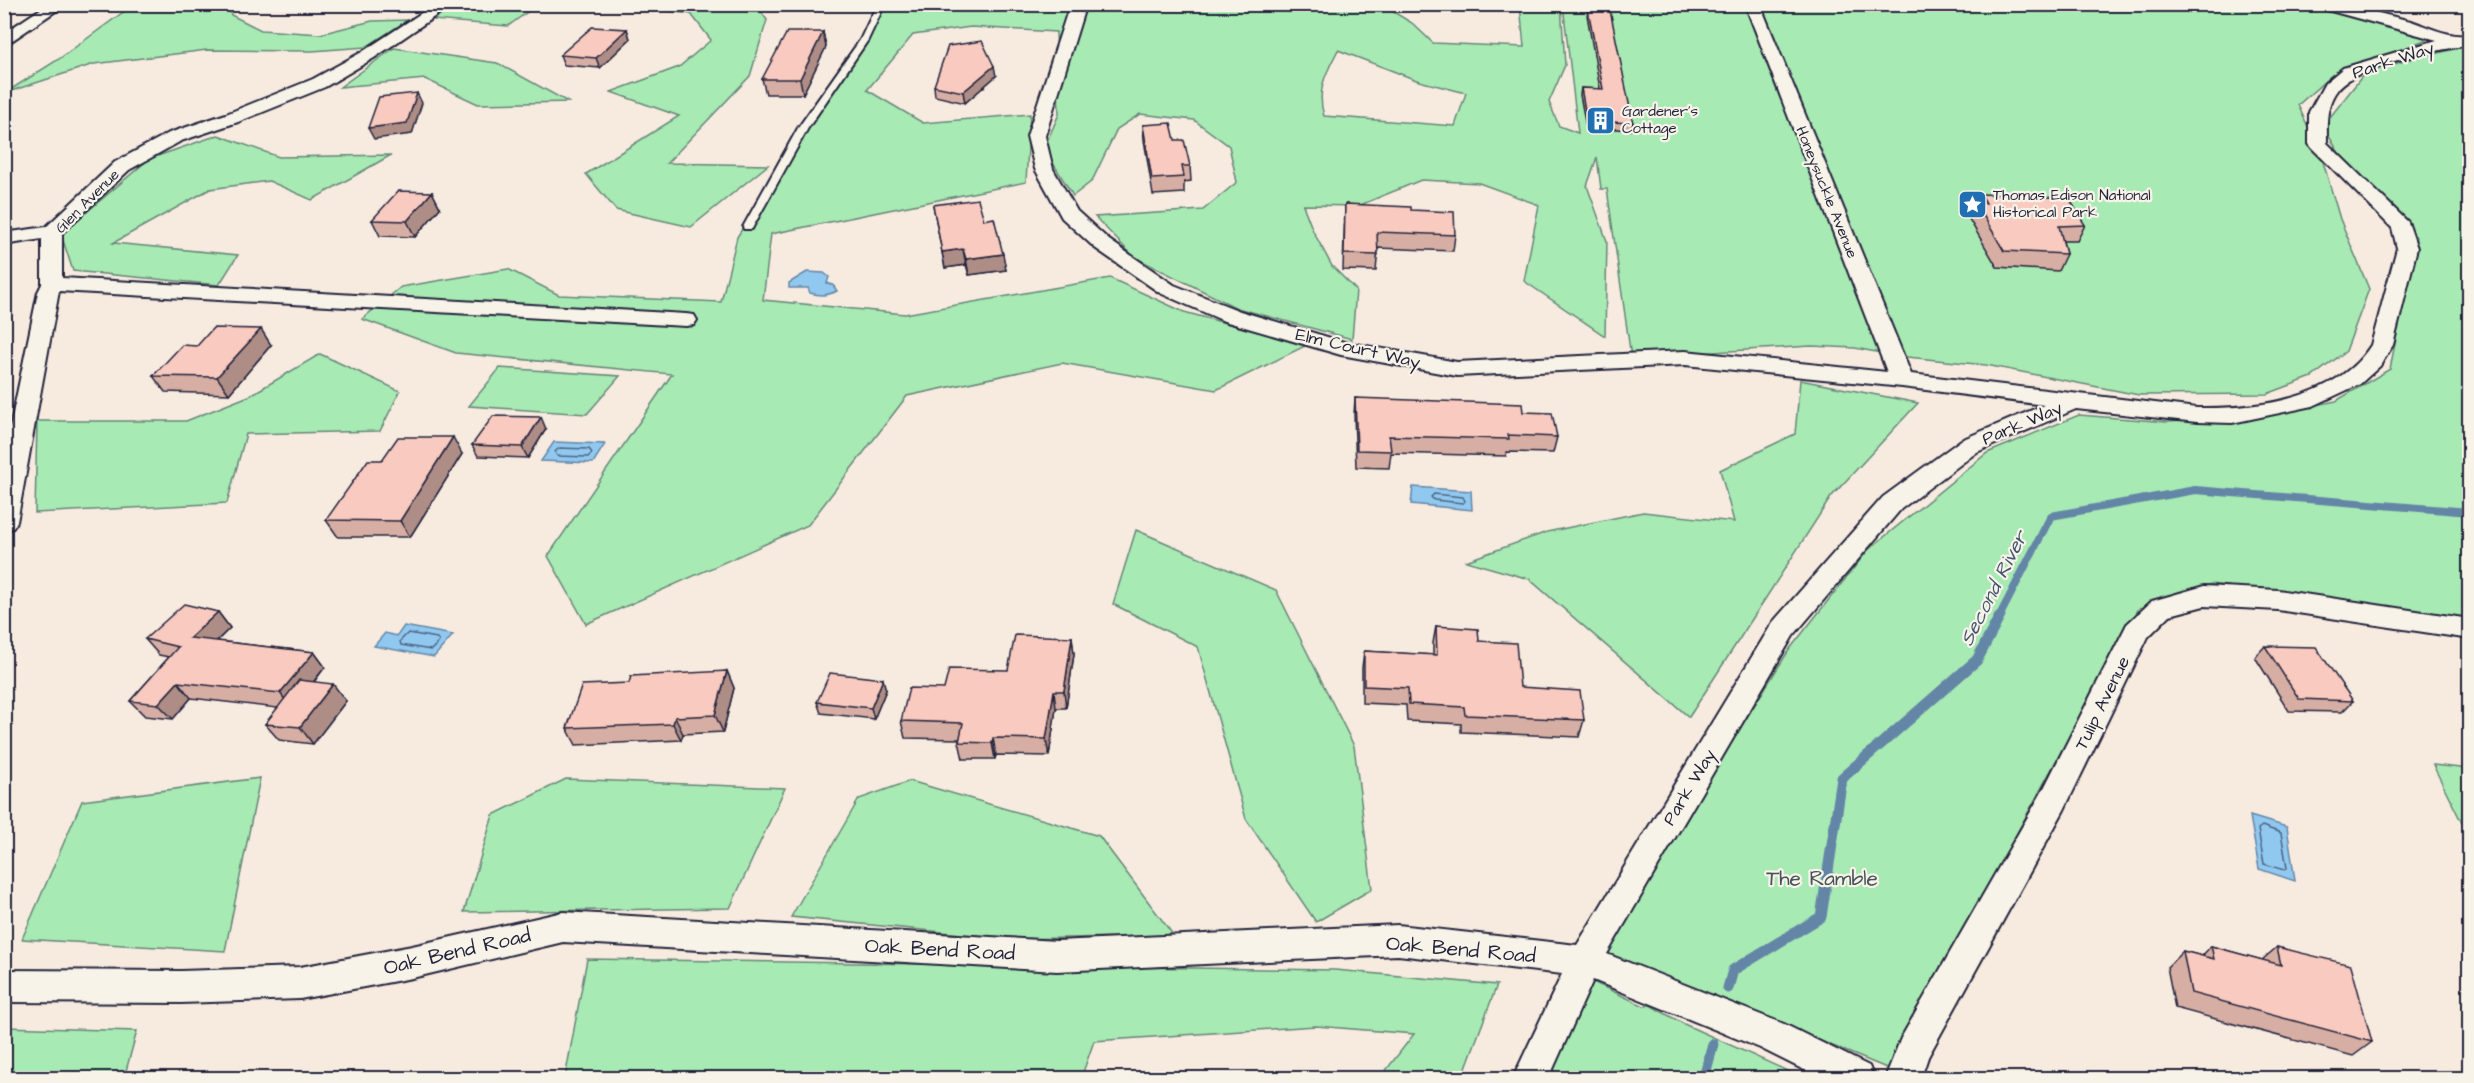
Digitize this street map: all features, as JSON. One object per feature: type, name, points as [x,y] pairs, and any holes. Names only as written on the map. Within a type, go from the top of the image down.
[{"type":"street","points":[[4,41],[59,4]]},
{"type":"street","name":"Glen Avenue","points":[[4,522],[48,292],[52,284],[52,232],[122,166],[175,137],[232,118],[319,82],[368,55],[446,4]]},
{"type":"street","name":"Elm Court Way","points":[[1078,4],[1036,136],[1044,168],[1069,214],[1102,244],[1167,289],[1232,316],[1341,348],[1457,369],[1684,358],[1902,380],[2073,401]]},
{"type":"street","name":"Honeysuckle Avenue","points":[[1752,4],[1902,380]]},
{"type":"street","points":[[2321,4],[2406,25],[2451,40],[2468,41]]},
{"type":"street","name":"Park Way","points":[[1531,1078],[1585,961],[1783,629],[1892,503],[1969,446],[2073,401],[2197,415],[2232,416],[2305,401],[2352,379],[2372,361],[2382,345],[2407,248],[2406,238],[2401,226],[2318,144],[2318,112],[2331,87],[2349,72],[2428,46],[2468,41]]},
{"type":"street","points":[[4,239],[52,232]]},
{"type":"street","points":[[52,284],[686,320]]},
{"type":"street","name":"Tulip Avenue","points":[[1903,1078],[1913,1050],[2053,801],[2138,631],[2161,608],[2204,596],[2278,600],[2469,629]]},
{"type":"street","name":"Oak Bend Road","points":[[4,986],[181,987],[300,983],[412,962],[563,927],[1057,956],[1398,940],[1585,961],[1772,1036],[1856,1078]]},
{"type":"lane","points":[[748,227],[803,128],[864,40],[881,4]]},
{"type":"green space","points":[[2290,4],[2337,11],[2433,37],[2332,75],[2298,105],[2321,155],[2340,219],[2369,289],[2346,351],[2312,377],[2267,394],[2139,395],[1986,365],[1897,356],[1855,348],[1811,346],[1631,357],[1607,189],[1601,189],[1597,157],[1587,186],[1607,241],[1605,336],[1524,281],[1539,205],[1479,183],[1421,180],[1358,206],[1303,205],[1313,231],[1332,266],[1356,290],[1352,339],[1237,308],[1134,257],[1095,217],[1203,210],[1237,182],[1229,146],[1194,120],[1140,114],[1117,129],[1092,181],[1073,196],[1044,148],[1059,114],[1056,32],[971,27],[913,35],[867,90],[923,123],[1030,114],[1026,182],[771,234],[763,300],[905,314],[1110,278],[1184,312],[1307,345],[1216,390],[1062,363],[907,396],[808,525],[586,624],[548,556],[672,374],[456,353],[362,319],[401,287],[508,269],[559,295],[721,302],[737,237],[883,5],[1372,5],[1387,8],[1412,23],[1433,43],[1524,47],[1520,5],[1561,5],[1565,65],[1549,102],[1559,126],[1578,133],[1563,5]],"holes":[[[1338,50],[1419,81],[1466,93],[1455,126],[1324,116],[1322,90],[1326,74]]]},
{"type":"green space","points":[[133,5],[229,5],[231,15],[261,30],[320,34],[372,21],[408,20],[366,47],[312,51],[207,50],[94,64],[5,93],[59,59]]},
{"type":"green space","points":[[454,5],[537,5],[508,26],[432,20]]},
{"type":"green space","points":[[626,5],[756,5],[767,20],[750,76],[667,163],[768,165],[691,227],[616,210],[586,174],[679,116],[611,92],[679,67],[711,40],[691,14]]},
{"type":"green space","name":"The Ramble","points":[[2469,45],[2469,618],[2211,584],[2139,608],[1889,1069],[1601,951],[1789,650],[1868,550],[1987,453],[2079,415],[2168,422],[2263,416],[2336,401],[2390,369],[2416,237],[2343,160],[2323,126],[2364,74],[2425,54],[2431,55]]},
{"type":"green space","points":[[394,48],[497,63],[568,102],[478,104],[425,79],[340,87]]},
{"type":"green space","points":[[218,135],[279,157],[391,155],[312,200],[269,181],[210,189],[113,243],[238,255],[219,285],[73,271],[61,234],[149,159]]},
{"type":"green space","points":[[320,354],[400,391],[380,431],[246,434],[227,503],[35,513],[37,421],[186,421],[249,396]]},
{"type":"green space","points":[[500,368],[620,376],[587,414],[469,406]]},
{"type":"green space","points":[[1800,380],[1918,403],[1831,497],[1689,717],[1529,579],[1466,561],[1547,532],[1643,512],[1734,522],[1720,470],[1795,434]]},
{"type":"green space","points":[[1136,530],[1276,590],[1354,746],[1372,889],[1316,922],[1246,819],[1198,647],[1113,604]]},
{"type":"green space","points":[[2433,765],[2469,769],[2469,831],[2466,831]]},
{"type":"green space","points":[[260,778],[225,951],[22,939],[82,801]]},
{"type":"green space","points":[[566,779],[785,788],[730,908],[464,912],[493,815]]},
{"type":"green space","points":[[910,781],[1099,836],[1174,936],[1013,939],[791,917],[859,799]]},
{"type":"green space","points":[[587,959],[1335,970],[1497,985],[1462,1078],[1380,1078],[1414,1034],[1316,1026],[1094,1041],[1081,1078],[565,1078]]},
{"type":"green space","points":[[1593,982],[1644,1006],[1650,1005],[1684,1024],[1803,1078],[1549,1078]]},
{"type":"green space","points":[[5,1027],[137,1031],[124,1078],[5,1078]]},
{"type":"water","points":[[807,272],[824,273],[829,277],[827,283],[833,285],[837,291],[820,295],[810,293],[808,288],[789,288],[789,283]]},
{"type":"water","points":[[554,442],[605,444],[593,463],[541,461]]},
{"type":"water","points":[[1413,487],[1471,491],[1472,510],[1411,504]]},
{"type":"water","points":[[404,626],[453,635],[434,657],[374,646],[385,633],[397,636]]},
{"type":"water","points":[[2250,816],[2287,827],[2295,881],[2259,869]]},
{"type":"building","points":[[1609,5],[1633,123],[1587,121],[1581,88],[1603,89],[1588,9]]},
{"type":"building","points":[[592,27],[627,29],[596,58],[560,55]]},
{"type":"building","points":[[787,32],[823,32],[800,79],[762,79]]},
{"type":"building","points":[[982,41],[994,66],[963,92],[934,86],[948,46]]},
{"type":"building","points":[[417,93],[407,123],[368,128],[379,97]]},
{"type":"building","points":[[1171,123],[1175,140],[1184,140],[1190,166],[1182,166],[1184,177],[1152,179],[1143,125]]},
{"type":"building","points":[[398,191],[432,192],[407,221],[372,220]]},
{"type":"building","points":[[1981,194],[2069,198],[2085,225],[2059,226],[2066,254],[2004,251],[1976,203],[1986,203]]},
{"type":"building","points":[[978,199],[984,220],[994,218],[1003,254],[966,259],[963,249],[942,252],[933,205]]},
{"type":"building","points":[[1345,204],[1411,207],[1411,210],[1454,212],[1455,235],[1377,232],[1378,255],[1344,254]]},
{"type":"building","points":[[213,328],[261,329],[217,377],[153,376],[182,345],[197,346]]},
{"type":"building","points":[[1355,398],[1522,404],[1523,412],[1552,413],[1557,437],[1508,435],[1509,439],[1389,436],[1391,451],[1357,450]]},
{"type":"building","points":[[493,416],[541,417],[522,447],[472,445]]},
{"type":"building","points":[[398,437],[453,437],[400,521],[326,520],[368,460],[382,460]]},
{"type":"building","points":[[184,604],[218,612],[190,638],[314,652],[280,693],[178,682],[158,704],[130,701],[178,647],[145,639]]},
{"type":"building","points":[[1436,626],[1478,629],[1479,641],[1516,643],[1520,687],[1580,691],[1584,720],[1465,715],[1464,707],[1409,704],[1408,688],[1364,686],[1364,651],[1437,655]]},
{"type":"building","points":[[1015,635],[1072,637],[1064,691],[1054,691],[1046,739],[993,738],[992,743],[959,742],[963,723],[901,721],[909,688],[944,689],[949,669],[1008,670]]},
{"type":"building","points":[[2265,646],[2316,647],[2353,701],[2299,699]]},
{"type":"building","points":[[727,671],[715,715],[675,717],[673,724],[567,728],[582,685],[629,683],[631,676]]},
{"type":"building","points":[[830,673],[883,679],[871,708],[817,702]]},
{"type":"building","points":[[299,680],[333,684],[300,727],[265,724]]},
{"type":"building","points":[[2211,946],[2281,965],[2277,947],[2351,965],[2372,1042],[2191,993],[2183,951],[2214,959]]},
{"type":"waterway","name":"Second River","points":[[1999,617],[2051,516],[2195,490],[2470,512]]},
{"type":"waterway","name":"Second River","points":[[1728,988],[1733,970],[1821,917],[1842,778],[1977,660],[2000,616]]},
{"type":"waterway","points":[[1704,1078],[1713,1044]]},
{"type":"place","name":"Gardener's Cottage","points":[[1601,120]]},
{"type":"place","name":"Thomas Edison National Historical Park","points":[[1972,204]]}]
